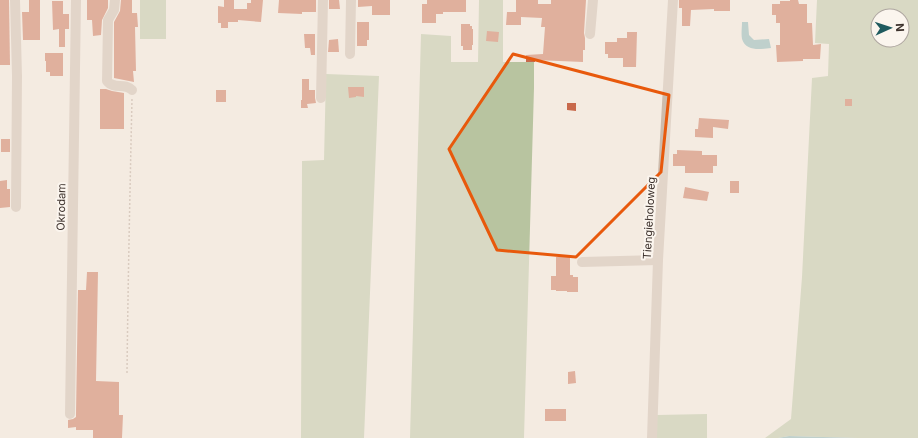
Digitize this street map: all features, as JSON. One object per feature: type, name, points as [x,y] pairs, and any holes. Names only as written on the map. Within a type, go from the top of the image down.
[{"type":"street","points":[[15,0],[17,76],[16,207]]},
{"type":"street","name":"Okrodam","points":[[70,414],[76,0]]},
{"type":"street","points":[[115,0],[114,10],[108,20],[107,81],[112,86],[128,86],[132,90]]},
{"type":"street","points":[[321,98],[323,0]]},
{"type":"street","points":[[350,54],[351,0]]},
{"type":"street","points":[[590,34],[593,0]]},
{"type":"street","name":"Tiengieholoweg","points":[[652,438],[658,260],[673,0]]},
{"type":"street","points":[[582,262],[658,260]]},
{"type":"path","points":[[127,373],[132,90]]},
{"type":"highlighted area","points":[[513,54],[669,95],[661,172],[576,257],[497,250],[449,149]]},
{"type":"green space","points":[[140,0],[166,0],[166,39],[140,39]]},
{"type":"green space","points":[[479,0],[503,0],[503,62],[534,62],[524,438],[410,438],[421,34],[451,36],[451,62],[478,62]]},
{"type":"green space","points":[[817,0],[918,0],[918,438],[789,436],[765,438],[791,419],[802,277],[812,78],[828,76],[829,44],[815,43]]},
{"type":"green space","points":[[326,74],[379,76],[364,438],[301,438],[302,161],[324,160]]},
{"type":"green space","points":[[707,414],[707,438],[656,438],[657,415]]},
{"type":"water","points":[[742,22],[748,22],[749,35],[754,40],[769,39],[771,48],[754,49],[747,46],[742,39]]},
{"type":"water","points":[[789,436],[858,438],[778,438]]},
{"type":"building","points":[[0,0],[9,0],[10,65],[0,65]]},
{"type":"building","points":[[29,0],[40,0],[40,40],[23,40],[22,12],[29,12]]},
{"type":"building","points":[[87,0],[108,0],[108,8],[102,20],[101,35],[93,36],[92,20],[87,20]]},
{"type":"building","points":[[121,0],[132,0],[132,13],[137,13],[138,27],[135,27],[136,71],[133,71],[134,82],[114,78],[114,22],[120,11]]},
{"type":"building","points":[[224,0],[234,0],[234,9],[247,9],[247,3],[251,3],[251,0],[263,0],[261,22],[238,20],[238,22],[228,22],[228,28],[221,28],[221,23],[218,23],[218,6],[224,7]]},
{"type":"building","points":[[279,0],[316,0],[316,12],[302,12],[302,14],[278,13]]},
{"type":"building","points":[[329,0],[339,0],[340,9],[329,9]]},
{"type":"building","points":[[358,0],[390,0],[390,15],[372,15],[372,6],[358,7]]},
{"type":"building","points":[[427,0],[466,0],[466,12],[443,12],[443,14],[436,14],[436,23],[422,23],[422,4],[427,4]]},
{"type":"building","points":[[516,0],[538,0],[538,4],[551,4],[551,0],[586,0],[584,33],[585,50],[583,50],[583,62],[535,60],[535,62],[526,62],[526,55],[543,54],[545,27],[541,27],[542,18],[521,17],[521,25],[506,25],[507,12],[516,12]]},
{"type":"building","points":[[679,0],[730,0],[730,11],[714,11],[714,9],[691,10],[690,26],[682,26],[682,8],[679,8]]},
{"type":"building","points":[[798,0],[799,4],[807,4],[807,23],[812,23],[813,45],[821,44],[820,59],[777,62],[776,45],[780,45],[780,23],[776,23],[776,15],[772,15],[772,4],[780,4],[780,1]]},
{"type":"building","points":[[52,1],[63,1],[63,14],[69,14],[69,29],[65,29],[65,47],[59,47],[59,29],[53,30]]},
{"type":"building","points":[[357,22],[369,22],[369,40],[367,40],[367,46],[357,46]]},
{"type":"building","points":[[461,24],[470,24],[470,26],[472,26],[472,50],[463,50],[463,46],[461,46]]},
{"type":"building","points":[[487,31],[499,32],[498,42],[486,41]]},
{"type":"building","points":[[627,32],[637,32],[636,67],[623,67],[623,58],[608,58],[608,54],[605,54],[605,42],[617,42],[617,38],[627,38]]},
{"type":"building","points":[[304,34],[315,34],[315,55],[311,55],[310,48],[305,48]]},
{"type":"building","points":[[338,39],[339,52],[328,52],[329,40]]},
{"type":"building","points":[[45,53],[63,53],[63,76],[50,76],[50,72],[46,72]]},
{"type":"building","points":[[302,79],[309,79],[309,90],[315,90],[316,103],[307,104],[308,108],[301,108]]},
{"type":"building","points":[[348,87],[364,87],[364,97],[356,96],[349,98]]},
{"type":"building","points":[[100,89],[124,93],[124,129],[100,129]]},
{"type":"building","points":[[216,90],[226,90],[226,102],[216,102]]},
{"type":"building","points":[[845,99],[852,99],[852,106],[845,106]]},
{"type":"building","points":[[567,103],[576,103],[576,111],[567,110]]},
{"type":"building","points":[[699,118],[729,120],[728,129],[713,127],[713,138],[695,137],[695,129],[698,129]]},
{"type":"building","points":[[1,139],[10,139],[10,152],[1,152]]},
{"type":"building","points":[[677,150],[702,151],[702,155],[717,155],[717,166],[713,166],[713,173],[685,173],[685,166],[673,166],[673,154],[677,154]]},
{"type":"building","points":[[7,180],[7,189],[10,189],[10,207],[0,208],[0,181]]},
{"type":"building","points":[[730,181],[739,181],[739,193],[730,193]]},
{"type":"building","points":[[685,187],[709,192],[707,201],[683,198]]},
{"type":"building","points":[[556,257],[570,257],[570,275],[573,275],[573,277],[578,277],[578,292],[551,290],[551,276],[556,276]]},
{"type":"building","points":[[87,272],[98,272],[96,381],[119,382],[119,415],[123,415],[122,438],[93,438],[93,430],[76,430],[76,427],[68,428],[68,420],[76,417],[78,290],[86,290]]},
{"type":"building","points":[[575,371],[576,383],[568,384],[568,372]]},
{"type":"building","points":[[545,409],[566,409],[566,421],[545,421]]}]
